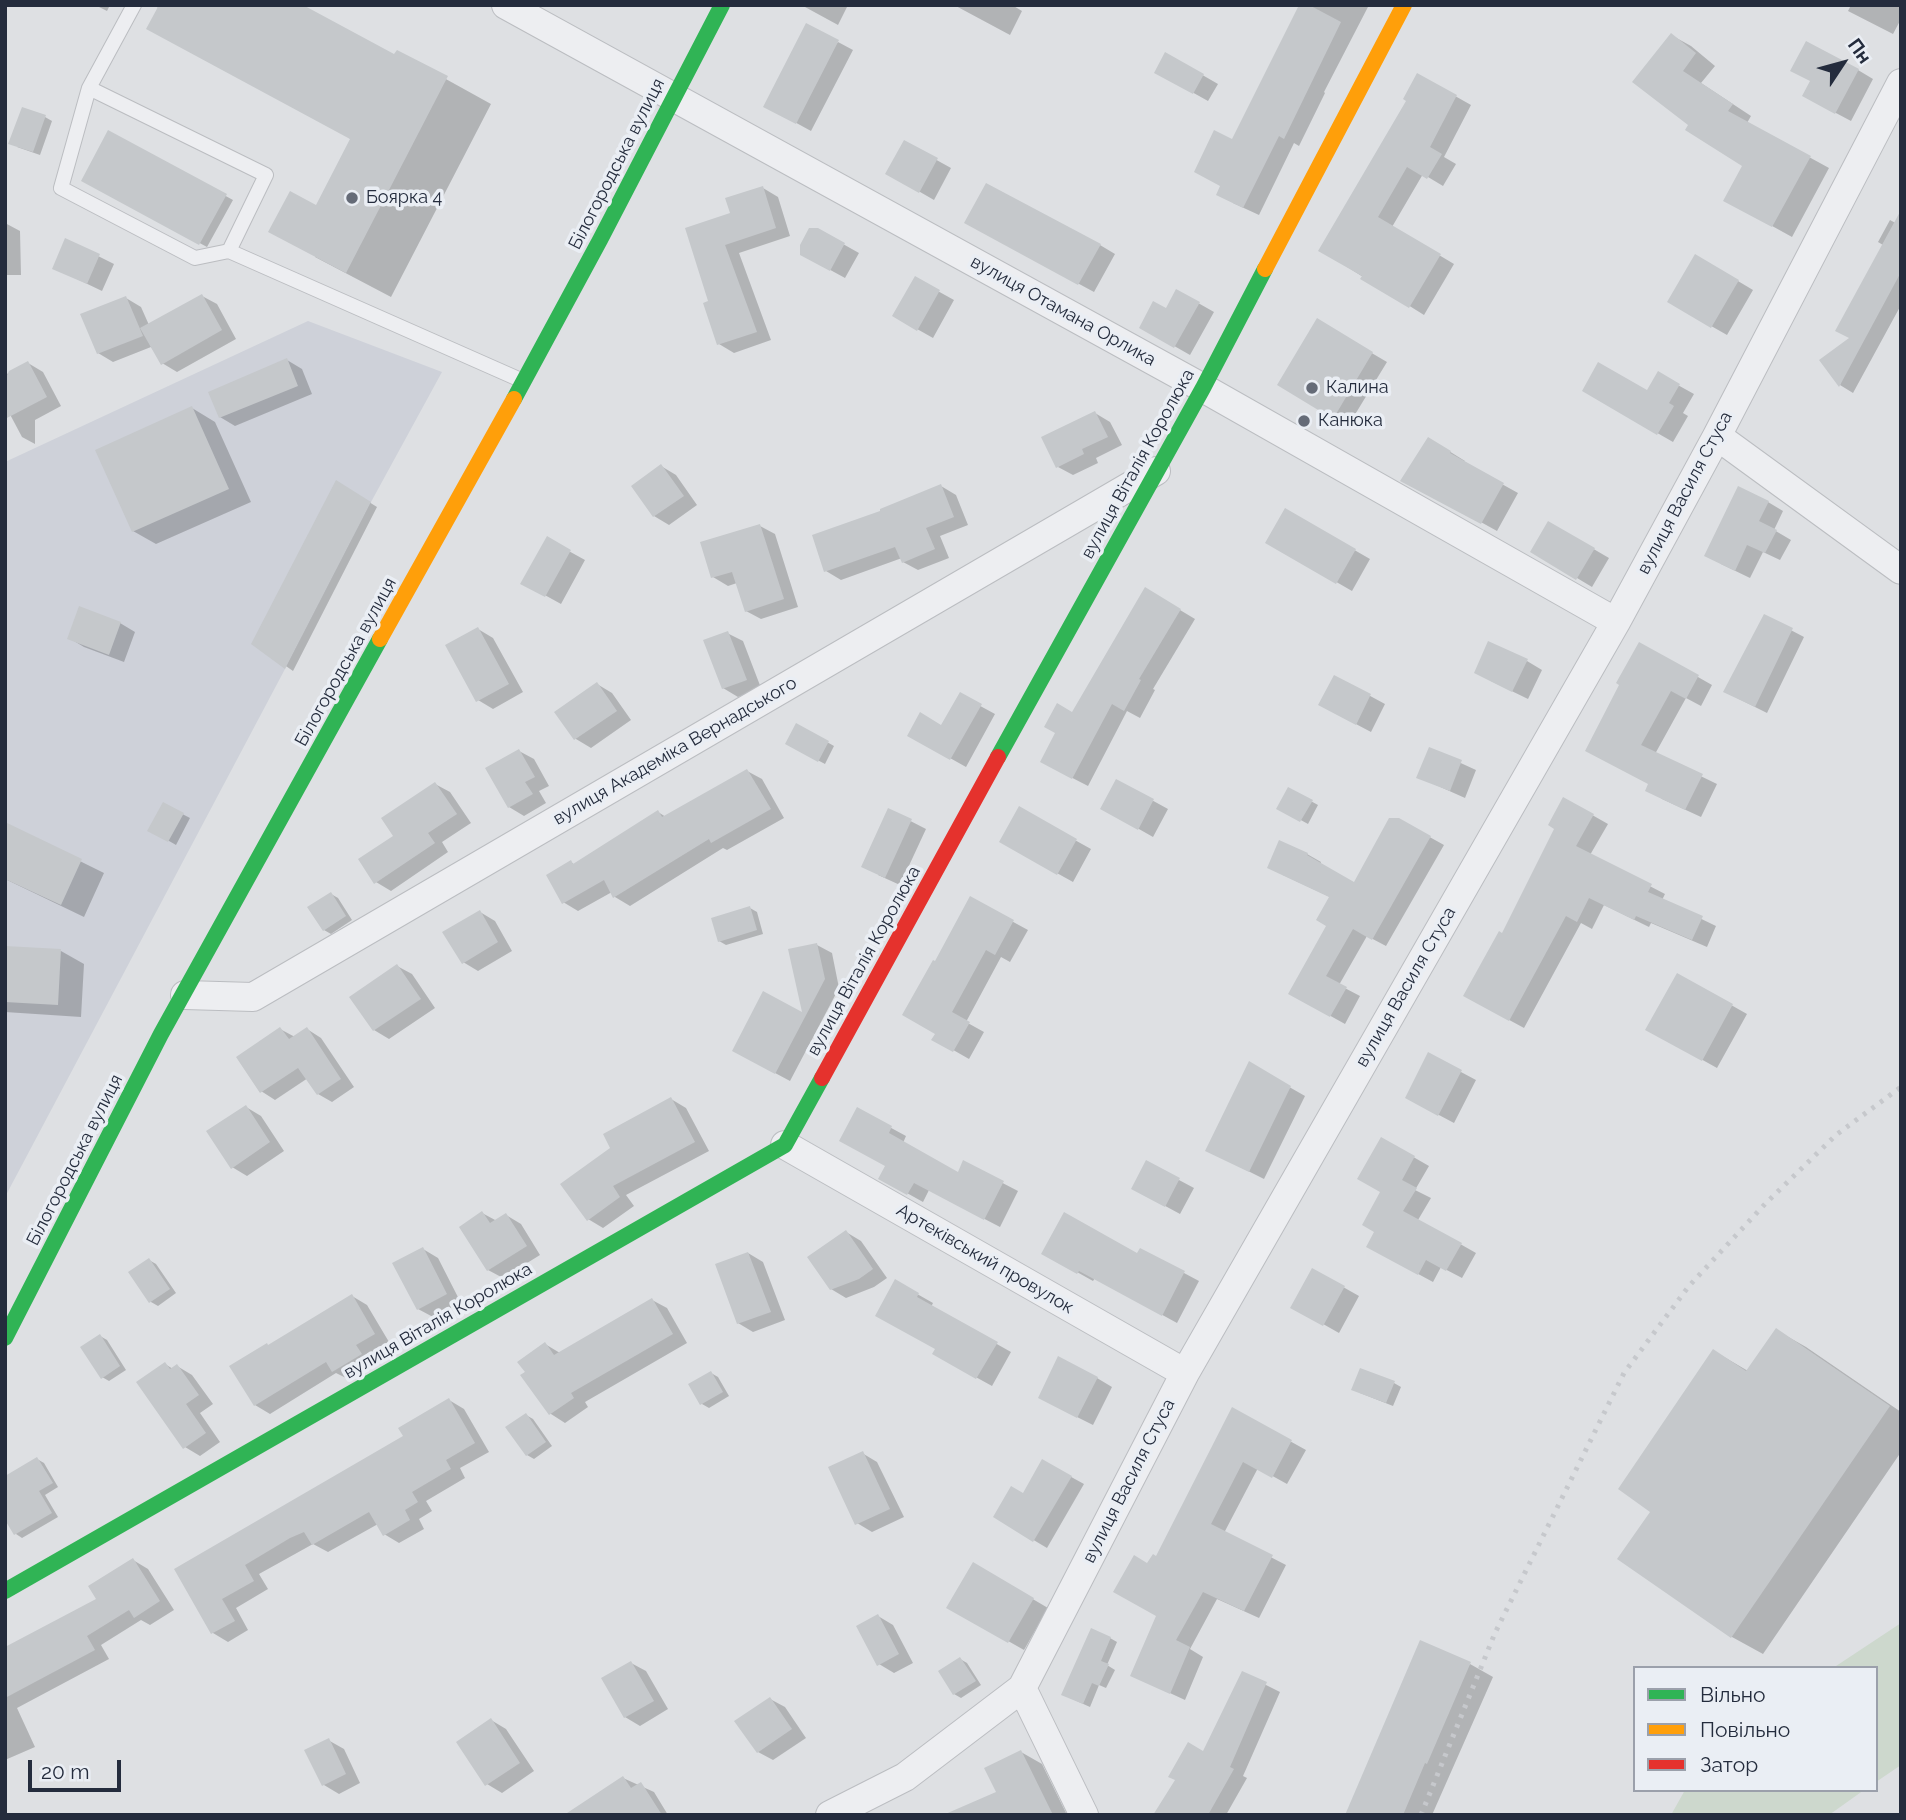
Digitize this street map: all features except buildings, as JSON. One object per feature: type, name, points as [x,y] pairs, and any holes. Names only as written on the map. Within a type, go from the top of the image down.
[{"type":"street","name":"вулиця Отамана Орлика","points":[[506,5],[1203,388],[1616,622]]},
{"type":"street","name":"Білогородська вулиця","points":[[5,1338],[161,1034],[523,382],[722,5]]},
{"type":"street","name":"вулиця Віталія Королюка","points":[[5,1591],[785,1145],[1203,388],[1404,5]]},
{"type":"street","name":"вулиця Василя Стуса","points":[[830,1815],[905,1777],[1022,1688],[1185,1373],[1616,622],[1717,436],[1901,83]]},
{"type":"street","points":[[1717,436],[1901,570]]},
{"type":"street","name":"вулиця Академіка Вернадського","points":[[185,995],[253,997],[1156,471]]},
{"type":"street","name":"Артеківський провулок","points":[[785,1145],[1185,1373]]},
{"type":"street","points":[[1022,1688],[1084,1815]]},
{"type":"lane","points":[[134,5],[89,88],[61,188],[195,258],[229,251],[523,382]]},
{"type":"lane","points":[[89,88],[266,175],[229,251]]},
{"type":"shaded area","points":[[308,321],[442,372],[5,1197],[5,462]]},
{"type":"shaded area","points":[[1901,1623],[1901,1765],[1878,1781],[1878,1666],[1836,1666]]},
{"type":"shaded area","points":[[1684,1792],[1861,1792],[1829,1815],[1671,1815]]},
{"type":"railway","points":[[1421,1815],[1495,1633],[1624,1373],[1689,1286],[1765,1204],[1836,1135],[1901,1087]]},
{"type":"traffic: fast","points":[[514,399],[722,5]]},
{"type":"traffic: fast","points":[[998,757],[1203,388],[1265,269]]},
{"type":"traffic: fast","points":[[5,1338],[161,1034],[380,639]]},
{"type":"traffic: fast","points":[[5,1591],[785,1145],[822,1078]]},
{"type":"traffic: slow","points":[[1265,269],[1404,5]]},
{"type":"traffic: slow","points":[[380,639],[514,399]]},
{"type":"traffic: jam","points":[[822,1078],[998,757]]},
{"type":"place","name":"Боярка 4","points":[[352,198]]},
{"type":"place","name":"Калина","points":[[1312,388]]},
{"type":"place","name":"Канюка","points":[[1304,421]]}]
